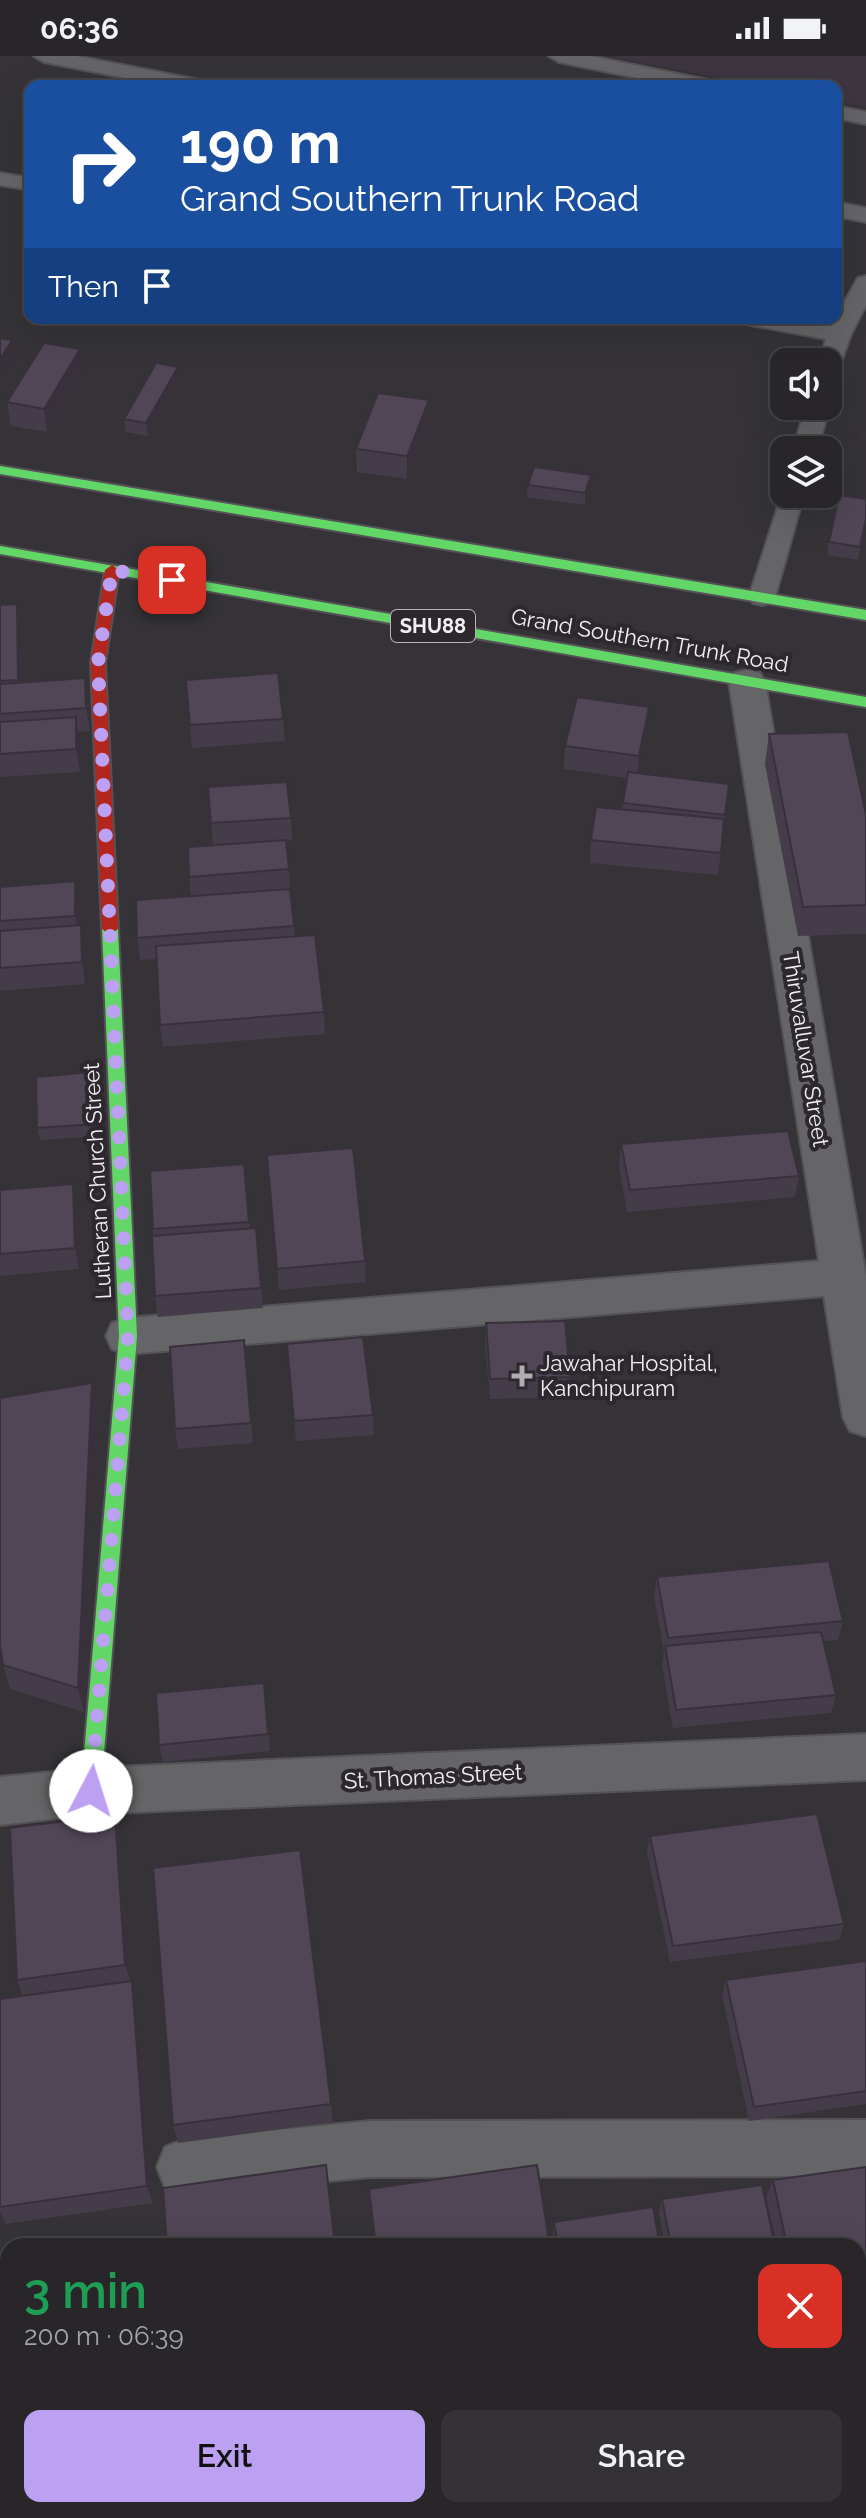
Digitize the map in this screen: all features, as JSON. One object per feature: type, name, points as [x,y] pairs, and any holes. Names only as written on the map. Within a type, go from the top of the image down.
[{"type":"main road","points":[[0,470],[866,615]]},
{"type":"main road","name":"Grand Southern Trunk Road","points":[[0,550],[866,702]]},
{"type":"main road","name":"Lutheran Church Street","points":[[91,1791],[128,1336],[98,663],[112,570]]},
{"type":"street","name":"Thiruvalluvar Street","points":[[747,682],[866,1417]]},
{"type":"street","points":[[128,1336],[844,1277]]},
{"type":"street","name":"St. Thomas Street","points":[[0,1801],[91,1791],[866,1757]]},
{"type":"street","points":[[185,2167],[370,2149],[866,2148]]},
{"type":"lane","points":[[44,56],[168,80]]},
{"type":"lane","points":[[559,56],[678,80]]},
{"type":"lane","points":[[842,113],[866,118]]},
{"type":"lane","points":[[0,179],[24,183]]},
{"type":"lane","points":[[842,210],[866,215]]},
{"type":"lane","points":[[835,348],[866,283]]},
{"type":"lane","points":[[784,324],[839,334]]},
{"type":"lane","points":[[762,597],[788,508]]},
{"type":"shaded area","points":[[609,56],[866,56],[866,107],[842,102],[842,80],[730,80]]},
{"type":"building","points":[[0,338],[12,340],[0,359]]},
{"type":"building","points":[[44,343],[80,349],[44,409],[7,402]]},
{"type":"building","points":[[156,363],[178,367],[146,423],[124,419]]},
{"type":"building","points":[[378,393],[429,400],[407,456],[356,449]]},
{"type":"building","points":[[534,467],[591,475],[585,493],[528,485]]},
{"type":"building","points":[[842,495],[866,499],[866,519],[860,547],[829,542],[836,508],[842,508]]},
{"type":"building","points":[[17,604],[18,680],[0,681],[0,605]]},
{"type":"building","points":[[278,673],[283,719],[190,725],[186,680]]},
{"type":"building","points":[[85,678],[86,708],[0,714],[0,684]]},
{"type":"building","points":[[577,697],[649,707],[639,756],[565,746]]},
{"type":"building","points":[[76,717],[76,749],[0,754],[0,722]]},
{"type":"building","points":[[848,732],[866,815],[866,905],[803,907],[769,734]]},
{"type":"building","points":[[628,772],[729,784],[725,815],[623,803]]},
{"type":"building","points":[[287,782],[291,818],[211,823],[208,787]]},
{"type":"building","points":[[596,807],[724,819],[721,853],[591,840]]},
{"type":"building","points":[[286,840],[289,869],[189,877],[188,847]]},
{"type":"building","points":[[75,881],[75,916],[0,921],[0,887]]},
{"type":"building","points":[[290,889],[294,926],[137,938],[136,900]]},
{"type":"building","points":[[81,925],[82,962],[0,968],[0,931]]},
{"type":"building","points":[[315,935],[324,1012],[160,1025],[156,946]]},
{"type":"building","points":[[92,1072],[94,1124],[37,1128],[36,1077]]},
{"type":"building","points":[[788,1131],[799,1176],[630,1190],[621,1144]]},
{"type":"building","points":[[353,1148],[365,1261],[277,1269],[267,1155]]},
{"type":"building","points":[[244,1164],[249,1222],[153,1229],[150,1171]]},
{"type":"building","points":[[73,1184],[75,1248],[0,1254],[0,1190]]},
{"type":"building","points":[[256,1228],[261,1288],[155,1296],[152,1236]]},
{"type":"building","points":[[565,1321],[570,1377],[490,1379],[486,1323]]},
{"type":"building","points":[[363,1337],[373,1415],[294,1421],[287,1344]]},
{"type":"building","points":[[244,1340],[251,1423],[175,1429],[170,1347]]},
{"type":"building","points":[[92,1383],[78,1688],[3,1665],[0,1645],[0,1398]]},
{"type":"building","points":[[829,1561],[843,1621],[668,1638],[657,1577]]},
{"type":"building","points":[[821,1632],[836,1695],[676,1710],[665,1646]]},
{"type":"building","points":[[264,1683],[268,1734],[159,1745],[156,1693]]},
{"type":"building","points":[[817,1814],[844,1924],[673,1946],[650,1836]]},
{"type":"building","points":[[115,1815],[125,1965],[17,1980],[10,1828]]},
{"type":"building","points":[[300,1850],[331,2104],[173,2125],[153,1868]]},
{"type":"building","points":[[866,1961],[866,2091],[754,2107],[726,1980]]},
{"type":"building","points":[[132,1981],[147,2186],[0,2207],[0,1999]]},
{"type":"building","points":[[326,2165],[334,2238],[166,2238],[163,2188]]},
{"type":"building","points":[[537,2165],[549,2238],[375,2238],[369,2189]]},
{"type":"building","points":[[866,2167],[866,2238],[785,2238],[773,2180]]},
{"type":"building","points":[[762,2185],[773,2238],[669,2238],[662,2199]]},
{"type":"building","points":[[653,2207],[659,2238],[557,2238],[554,2222]]},
{"type":"traffic: fast","points":[[0,470],[866,615]]},
{"type":"traffic: fast","points":[[0,550],[866,702]]},
{"type":"traffic: fast","points":[[91,1791],[128,1336],[110,929]]},
{"type":"traffic: jam","points":[[110,929],[98,663],[112,570]]},
{"type":"place","name":"Jawahar Hospital, Kanchipuram","points":[[522,1376]]},
{"type":"route","points":[[91,1791],[128,1336],[98,663],[112,570],[172,580]]}]
